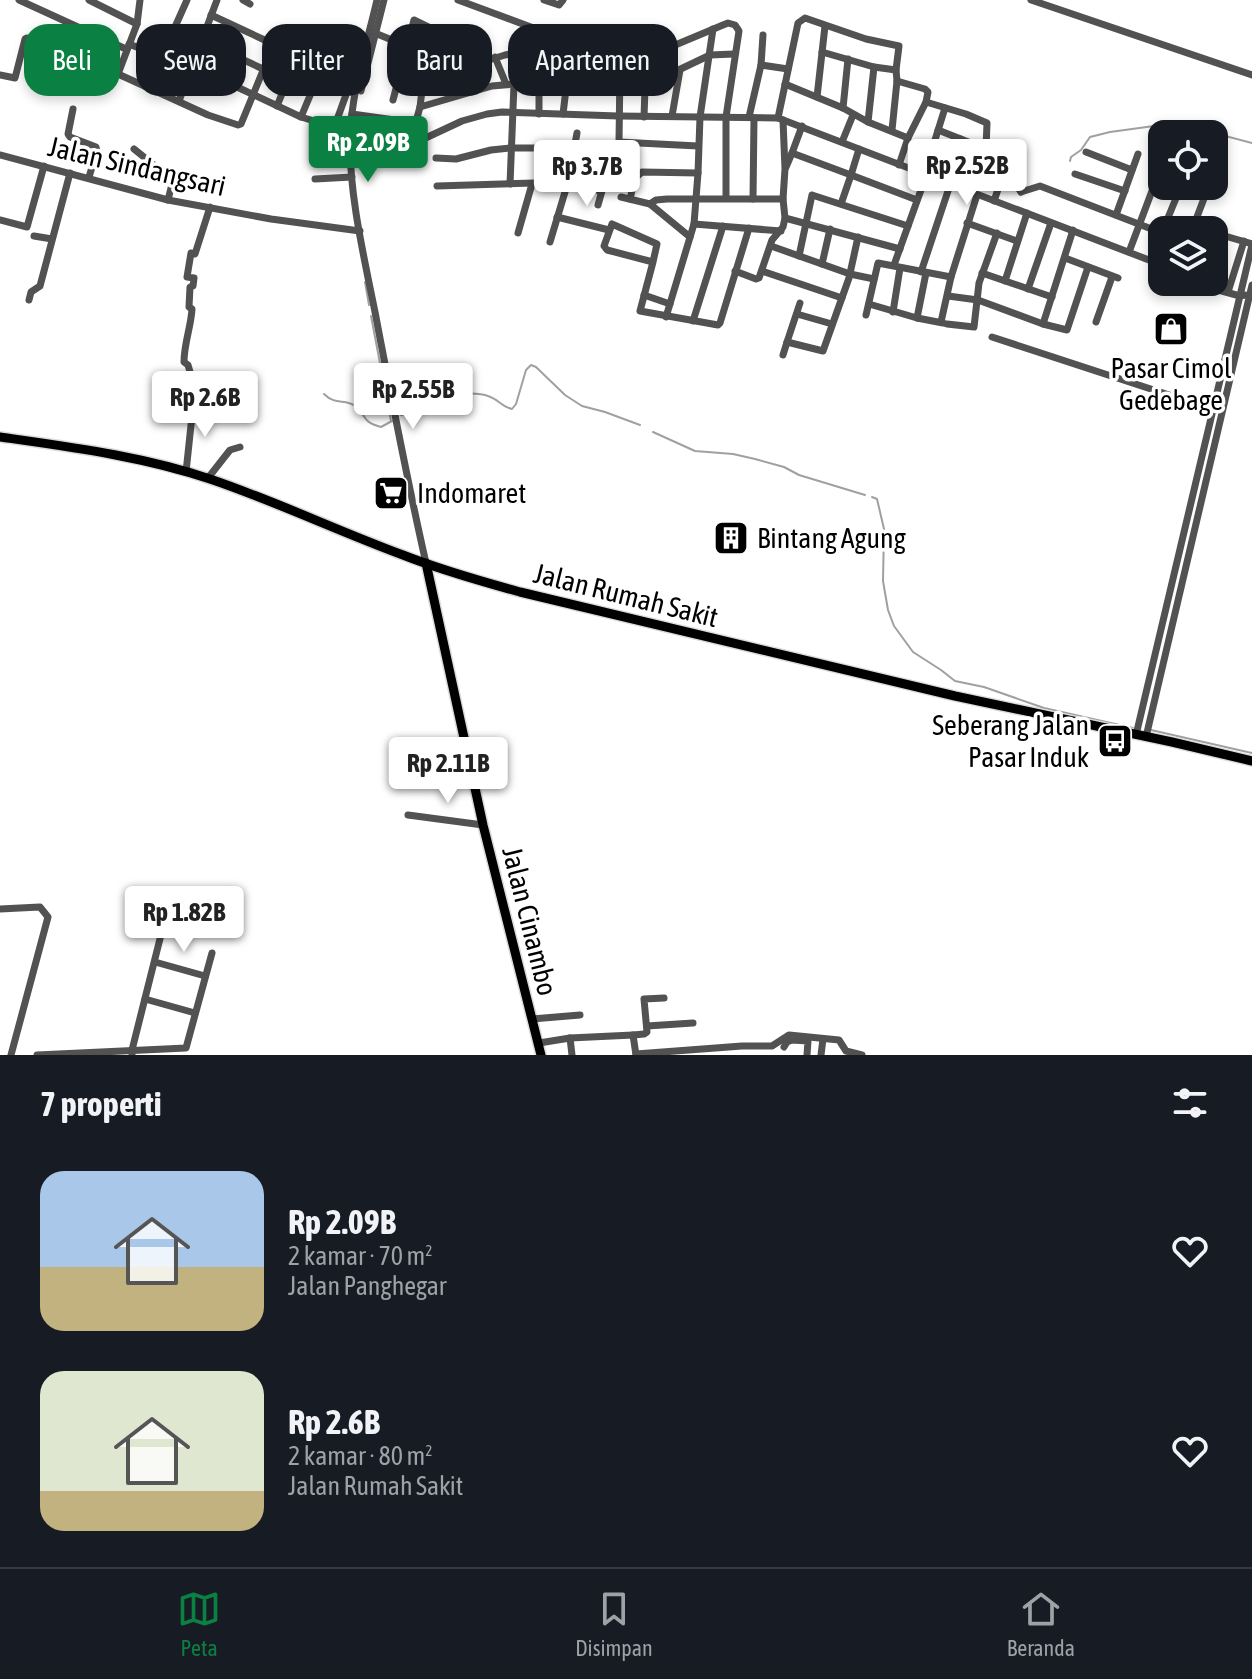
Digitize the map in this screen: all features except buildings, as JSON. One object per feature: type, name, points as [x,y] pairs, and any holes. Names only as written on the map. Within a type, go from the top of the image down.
[{"type":"main road","name":"Jalan Rumah Sakit","points":[[0,437],[95,451],[208,478],[426,563],[520,592],[955,696],[1142,731],[1252,761]]},
{"type":"main road","name":"Jalan Cinambo","points":[[426,563],[483,825],[541,1055]]},
{"type":"street","points":[[19,0],[136,48]]},
{"type":"street","points":[[89,0],[137,24],[140,0]]},
{"type":"street","points":[[176,24],[187,0]]},
{"type":"street","points":[[205,0],[216,2],[208,24]]},
{"type":"street","points":[[373,32],[377,0]]},
{"type":"street","points":[[371,40],[384,0]]},
{"type":"street","points":[[458,0],[523,24]]},
{"type":"street","points":[[544,0],[559,5],[563,0]]},
{"type":"street","points":[[1031,0],[1252,75]]},
{"type":"street","points":[[413,24],[417,10]]},
{"type":"street","points":[[212,16],[262,39]]},
{"type":"street","points":[[735,271],[758,279],[785,218],[785,169],[780,119],[800,20],[805,18],[866,39],[899,46],[892,130]]},
{"type":"street","points":[[414,20],[422,24]]},
{"type":"street","points":[[678,45],[728,23],[739,31],[726,117],[726,198]]},
{"type":"street","points":[[120,68],[136,26]]},
{"type":"street","points":[[817,97],[825,26]]},
{"type":"street","points":[[666,317],[694,224],[700,117],[713,29]]},
{"type":"street","points":[[373,32],[387,38]]},
{"type":"street","points":[[753,199],[752,117],[763,35]]},
{"type":"street","points":[[0,75],[15,78],[24,45]]},
{"type":"street","points":[[822,52],[896,70]]},
{"type":"street","points":[[672,116],[680,70],[710,55],[734,54]]},
{"type":"street","points":[[409,147],[425,80],[508,55]]},
{"type":"street","points":[[495,57],[508,80]]},
{"type":"street","points":[[843,108],[848,59]]},
{"type":"street","points":[[761,65],[788,69]]},
{"type":"street","points":[[868,122],[874,67]]},
{"type":"street","points":[[120,75],[208,115],[238,125],[262,72]]},
{"type":"street","points":[[897,81],[927,91],[926,102],[899,165]]},
{"type":"street","points":[[420,107],[508,84]]},
{"type":"street","points":[[785,84],[908,138]]},
{"type":"street","points":[[246,92],[350,136],[402,149],[462,121],[487,114],[780,119],[1148,259]]},
{"type":"street","points":[[179,101],[181,96]]},
{"type":"street","points":[[277,106],[281,96]]},
{"type":"street","points":[[301,117],[310,96]]},
{"type":"street","points":[[334,128],[346,96]]},
{"type":"street","points":[[358,96],[350,136],[352,177],[407,479],[426,563]]},
{"type":"street","points":[[393,100],[394,96]]},
{"type":"street","points":[[510,184],[511,96]]},
{"type":"street","points":[[539,96],[539,114]]},
{"type":"street","points":[[563,114],[565,96]]},
{"type":"street","points":[[619,96],[620,143],[698,146]]},
{"type":"street","points":[[644,117],[645,96]]},
{"type":"street","points":[[926,102],[987,123],[986,149],[951,277],[944,323]]},
{"type":"street","points":[[893,312],[900,249],[945,108]]},
{"type":"street","points":[[73,109],[68,134],[96,147],[97,151],[89,177]]},
{"type":"street","points":[[352,114],[416,123]]},
{"type":"street","points":[[842,142],[853,115]]},
{"type":"street","points":[[785,169],[802,126]]},
{"type":"street","points":[[938,130],[986,149],[1006,166],[1021,192],[1016,209]]},
{"type":"street","points":[[550,242],[568,182],[577,133]]},
{"type":"street","points":[[917,318],[924,273],[961,139]]},
{"type":"street","points":[[436,158],[456,159],[511,148],[575,148]]},
{"type":"street","points":[[134,149],[170,178],[172,184],[168,200]]},
{"type":"street","points":[[841,204],[859,149]]},
{"type":"street","points":[[1086,152],[1132,170]]},
{"type":"street","points":[[792,153],[917,200]]},
{"type":"street","points":[[1116,215],[1138,154]]},
{"type":"street","name":"Jalan Sindangsari","points":[[1,157],[89,177],[168,200],[360,231]]},
{"type":"street","points":[[598,205],[611,159]]},
{"type":"street","points":[[0,220],[27,227],[44,166]]},
{"type":"street","points":[[994,201],[1006,166]]},
{"type":"street","points":[[690,237],[650,204],[625,198],[635,178],[642,172],[698,173]]},
{"type":"street","points":[[29,300],[31,292],[40,286],[70,173]]},
{"type":"street","points":[[1075,174],[1125,191]]},
{"type":"street","points":[[315,179],[352,177]]},
{"type":"street","points":[[437,186],[568,182],[601,191]]},
{"type":"street","points":[[518,233],[532,184]]},
{"type":"street","points":[[1021,192],[1040,186],[1148,227]]},
{"type":"street","points":[[799,256],[811,196],[814,195],[908,226]]},
{"type":"street","points":[[650,204],[656,200],[783,199]]},
{"type":"street","points":[[1129,252],[1148,200]]},
{"type":"street","points":[[186,472],[194,397],[193,382],[188,365],[184,362],[192,308],[189,307],[190,287],[194,278],[187,277],[191,253],[195,254],[210,207]]},
{"type":"street","points":[[1005,281],[1027,213]]},
{"type":"street","points":[[557,217],[609,230]]},
{"type":"street","points":[[785,218],[900,249]]},
{"type":"street","points":[[967,223],[1017,241]]},
{"type":"street","points":[[1028,289],[1051,223]]},
{"type":"street","points":[[636,322],[657,248],[654,242],[612,224],[604,246],[607,250],[653,262]]},
{"type":"street","points":[[694,224],[781,231]]},
{"type":"street","points":[[693,321],[723,226]]},
{"type":"street","points":[[640,311],[718,325],[749,228]]},
{"type":"street","points":[[822,264],[830,229]]},
{"type":"street","points":[[1043,324],[1073,230]]},
{"type":"street","points":[[869,304],[917,318],[974,327],[982,273],[997,233]]},
{"type":"street","points":[[34,236],[52,239]]},
{"type":"street","points":[[787,342],[823,351],[850,274],[858,237]]},
{"type":"street","points":[[1228,237],[1249,244]]},
{"type":"street","points":[[1249,244],[1228,292],[1240,296],[1251,290]]},
{"type":"street","points":[[1142,731],[1249,244]]},
{"type":"street","points":[[771,246],[850,274],[874,279]]},
{"type":"street","points":[[1065,258],[1115,278],[1096,322]]},
{"type":"street","points":[[866,315],[878,263],[951,277]]},
{"type":"street","points":[[948,296],[978,300],[1067,330],[1088,267]]},
{"type":"street","points":[[762,271],[842,298]]},
{"type":"street","points":[[982,273],[1052,297]]},
{"type":"street","points":[[1142,731],[1251,290]]},
{"type":"street","points":[[644,295],[670,304]]},
{"type":"street","points":[[783,355],[800,303]]},
{"type":"street","points":[[797,314],[832,324]]},
{"type":"street","points":[[992,337],[1223,412]]},
{"type":"street","points":[[208,478],[230,450],[240,447]]},
{"type":"street","points":[[408,815],[483,825]]},
{"type":"street","points":[[132,1052],[171,895]]},
{"type":"street","points":[[0,909],[40,907],[48,917],[11,1055]]},
{"type":"street","points":[[37,1055],[186,1048],[212,953]]},
{"type":"street","points":[[155,962],[205,976]]},
{"type":"street","points":[[539,1043],[646,1034],[644,999],[664,998]]},
{"type":"street","points":[[145,999],[195,1013]]},
{"type":"street","points":[[532,1019],[580,1015]]},
{"type":"street","points":[[647,1026],[693,1023]]},
{"type":"street","points":[[633,1035],[636,1055],[716,1051],[742,1046],[772,1046],[784,1051],[787,1042],[792,1040],[808,1041],[807,1055]]},
{"type":"street","points":[[772,1046],[789,1035],[839,1040],[846,1051],[862,1055]]},
{"type":"street","points":[[570,1038],[572,1055]]},
{"type":"street","points":[[821,1055],[823,1039]]},
{"type":"street","points":[[742,1046],[743,1055]]},
{"type":"waterway","points":[[1070,161],[1090,137],[1176,123],[1252,143]]},
{"type":"waterway","points":[[365,282],[369,305]]},
{"type":"waterway","points":[[371,316],[391,421]]},
{"type":"waterway","points":[[401,415],[449,402],[461,393],[488,396],[512,409],[526,370],[531,365],[582,406],[640,425]]},
{"type":"waterway","points":[[324,394],[332,400],[351,404],[374,425],[381,427],[392,421]]},
{"type":"waterway","points":[[653,432],[695,451],[755,459],[865,495]]},
{"type":"waterway","points":[[872,497],[877,499],[884,529],[883,581],[888,610],[894,626],[913,652],[955,681],[984,687],[1044,708],[1133,728]]},
{"type":"waterway","points":[[1151,730],[1252,753]]},
{"type":"place","name":"Pasar Cimol Gedebage","points":[[1171,329]]},
{"type":"place","name":"Indomaret","points":[[391,493]]},
{"type":"place","name":"Bintang Agung","points":[[731,538]]},
{"type":"place","name":"Seberang Jalan Pasar Induk","points":[[1115,741]]}]
